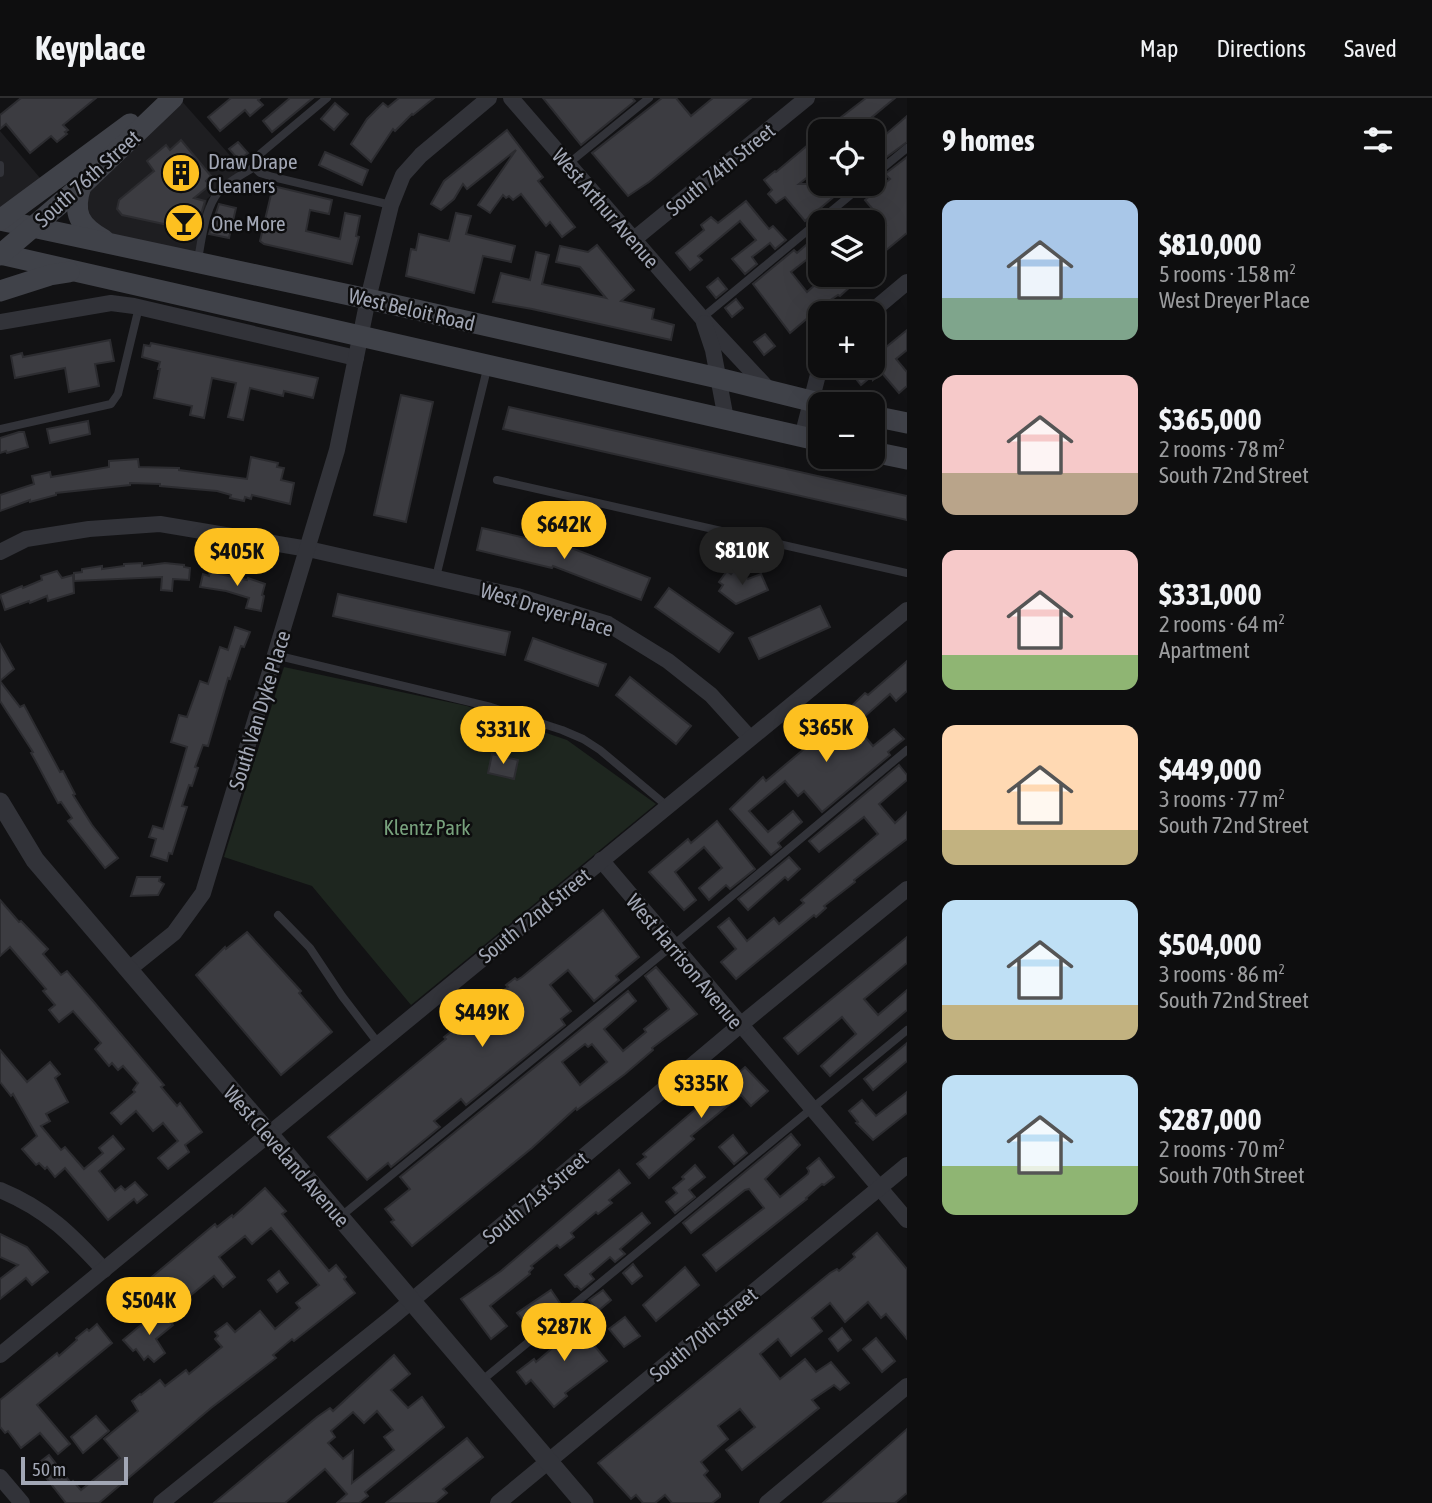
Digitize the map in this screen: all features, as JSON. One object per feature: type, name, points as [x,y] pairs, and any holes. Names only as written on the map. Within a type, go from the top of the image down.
[{"type":"main road","name":"South 76th Street","points":[[0,220],[166,98]]},
{"type":"main road","name":"South 76th Street","points":[[1,254],[81,186],[173,98]]},
{"type":"main road","points":[[81,186],[76,201],[77,213],[87,228],[112,244]]},
{"type":"main road","name":"West Beloit Road","points":[[0,220],[368,299],[808,401]]},
{"type":"main road","name":"West Beloit Road","points":[[1,254],[808,438]]},
{"type":"main road","points":[[0,291],[50,275],[77,271]]},
{"type":"main road","points":[[885,418],[907,422]]},
{"type":"main road","points":[[885,455],[907,460]]},
{"type":"street","name":"South Van Dyke Place","points":[[128,970],[174,933],[202,892],[309,549],[337,450],[368,299],[391,205],[404,175],[421,155],[489,98]]},
{"type":"street","name":"West Arthur Avenue","points":[[511,98],[702,318],[772,392]]},
{"type":"street","name":"South 74th Street","points":[[633,240],[807,98]]},
{"type":"street","points":[[884,301],[907,282]]},
{"type":"street","points":[[0,322],[111,303],[139,307],[356,358]]},
{"type":"street","name":"West Arthur Avenue","points":[[702,318],[713,349],[726,419]]},
{"type":"street","name":"West Dreyer Place","points":[[0,552],[26,539],[89,529],[160,524],[309,549],[517,596],[608,624],[668,661],[711,695],[750,738]]},
{"type":"street","name":"South 72nd Street","points":[[0,1355],[907,610]]},
{"type":"street","name":"West Cleveland Avenue","points":[[0,802],[35,860],[584,1503]]},
{"type":"street","name":"West Harrison Avenue","points":[[601,860],[739,1026],[907,1220]]},
{"type":"street","name":"South 71st Street","points":[[161,1503],[411,1301],[907,889]]},
{"type":"street","name":"South 70th Street","points":[[498,1503],[907,1165]]},
{"type":"street","points":[[0,1190],[44,1212],[73,1236],[104,1270]]},
{"type":"street","points":[[767,1503],[907,1386]]},
{"type":"street","points":[[0,1477],[22,1503]]},
{"type":"lane","points":[[197,263],[215,197],[224,187],[254,167],[267,147],[327,98]]},
{"type":"lane","points":[[568,164],[649,98]]},
{"type":"lane","points":[[885,166],[907,148]]},
{"type":"lane","points":[[0,165],[0,173]]},
{"type":"lane","points":[[254,167],[260,173],[273,177],[391,205]]},
{"type":"lane","points":[[702,318],[849,196]]},
{"type":"lane","points":[[0,429],[111,404],[118,394],[139,307]]},
{"type":"lane","points":[[436,577],[488,365]]},
{"type":"lane","points":[[497,480],[907,573]]},
{"type":"lane","points":[[275,655],[491,707],[562,730],[600,750],[667,806]]},
{"type":"lane","points":[[340,1217],[907,750]]},
{"type":"lane","points":[[278,915],[310,948],[378,1043]]},
{"type":"lane","points":[[480,1382],[907,1030]]},
{"type":"shaded area","points":[[179,98],[242,169],[207,199],[197,263],[77,236],[81,186]]},
{"type":"shaded area","points":[[0,131],[46,185],[0,220]]},
{"type":"green space","name":"Klentz Park","points":[[284,667],[467,706],[567,740],[656,804],[411,1005],[312,886],[224,857]]},
{"type":"building","points":[[21,98],[96,98],[63,125],[68,130],[65,132],[67,134],[57,142],[51,136],[30,153],[6,124],[0,129],[0,115]]},
{"type":"building","points":[[231,98],[260,98],[258,100],[263,105],[250,116],[245,110],[220,131],[208,117]]},
{"type":"building","points":[[290,98],[313,98],[272,132],[263,121]]},
{"type":"building","points":[[399,98],[434,98],[395,131],[393,129],[371,162],[351,144],[367,119],[383,103],[388,107]]},
{"type":"building","points":[[543,98],[632,98],[635,101],[581,145]]},
{"type":"building","points":[[662,98],[676,98],[691,116],[713,98],[751,98],[649,182],[628,196],[592,153]]},
{"type":"building","points":[[866,98],[895,98],[872,119],[839,119]]},
{"type":"building","points":[[335,103],[348,114],[334,130],[321,119]]},
{"type":"building","points":[[907,116],[907,142],[885,158],[885,135]]},
{"type":"building","points":[[507,130],[543,177],[538,181],[575,227],[562,237],[550,222],[546,226],[521,194],[513,200],[503,195],[490,213],[478,205],[516,150],[467,189],[463,184],[454,199],[441,210],[431,204],[444,181]]},
{"type":"building","points":[[181,140],[211,176],[206,181],[210,185],[194,198],[205,201],[196,231],[122,215],[117,209],[119,200],[154,171],[147,161],[166,145],[170,150]]},
{"type":"building","points":[[238,142],[248,153],[239,160],[229,149]]},
{"type":"building","points":[[808,145],[808,177],[799,184],[808,184],[808,196],[835,196],[818,210],[808,210],[808,218],[805,221],[785,197],[776,203],[768,194],[772,190],[764,180]]},
{"type":"building","points":[[325,152],[368,170],[362,185],[319,165]]},
{"type":"building","points":[[907,157],[907,233],[885,251],[885,210],[873,210],[865,200],[870,196],[885,196],[885,183],[890,179],[885,174]]},
{"type":"building","points":[[273,186],[332,200],[329,214],[310,210],[306,231],[340,239],[345,213],[360,216],[356,236],[359,237],[352,264],[260,241]]},
{"type":"building","points":[[746,201],[769,229],[773,226],[786,240],[775,249],[770,243],[752,257],[757,264],[745,274],[732,259],[756,240],[740,221],[698,256],[702,260],[690,270],[676,253],[704,230],[701,225],[711,217],[718,223]]},
{"type":"building","points":[[219,204],[236,208],[229,238],[209,234]]},
{"type":"building","points":[[456,213],[471,216],[466,234],[515,246],[511,262],[483,256],[474,293],[406,276],[411,249],[416,250],[419,234],[449,241]]},
{"type":"building","points":[[808,243],[808,259],[791,272],[807,292],[813,287],[850,287],[829,301],[808,301],[808,318],[790,333],[753,284],[794,250],[797,253]]},
{"type":"building","points":[[597,245],[634,290],[621,301],[654,309],[652,319],[674,325],[671,340],[493,302],[501,273],[530,280],[536,252],[549,255],[542,284],[606,298],[580,267],[556,262],[560,246],[588,252]]},
{"type":"building","points":[[718,278],[727,289],[716,298],[707,287]]},
{"type":"building","points":[[736,299],[743,308],[732,317],[725,308]]},
{"type":"building","points":[[907,330],[907,350],[896,359],[907,372],[907,386],[899,393],[885,377],[885,348]]},
{"type":"building","points":[[765,334],[775,346],[764,355],[754,342]]},
{"type":"building","points":[[110,340],[114,361],[95,364],[99,386],[69,392],[65,368],[15,378],[11,356],[22,353],[23,357]]},
{"type":"building","points":[[151,343],[318,378],[313,398],[284,391],[283,396],[250,388],[243,420],[228,417],[236,383],[212,378],[204,418],[190,415],[192,406],[154,398],[160,362],[142,357],[144,345],[150,346]]},
{"type":"building","points":[[855,378],[869,378],[861,385]]},
{"type":"building","points":[[401,395],[433,402],[406,522],[374,515]]},
{"type":"building","points":[[509,407],[907,496],[907,520],[503,429]]},
{"type":"building","points":[[88,421],[90,434],[50,443],[47,429]]},
{"type":"building","points":[[24,432],[28,447],[0,453],[0,438]]},
{"type":"building","points":[[251,457],[278,463],[277,467],[284,468],[281,480],[294,483],[290,504],[252,495],[251,499],[245,497],[244,501],[217,491],[130,483],[56,493],[0,511],[0,495],[34,484],[32,476],[50,472],[51,477],[109,467],[109,461],[138,459],[139,467],[179,468],[247,479]]},
{"type":"building","points":[[482,528],[574,549],[650,578],[641,600],[553,566],[552,568],[477,550]]},
{"type":"building","points":[[142,563],[142,566],[165,563],[184,565],[190,568],[189,580],[173,579],[172,591],[161,590],[162,577],[74,581],[74,573],[82,572],[82,569]]},
{"type":"building","points":[[734,570],[748,579],[761,574],[768,590],[736,604],[719,591],[723,585],[719,582],[727,571],[731,574]]},
{"type":"building","points":[[57,571],[62,578],[73,575],[74,593],[48,601],[47,596],[5,610],[0,595],[42,580],[41,576]]},
{"type":"building","points":[[210,572],[247,580],[248,578],[265,584],[261,611],[246,608],[249,598],[200,587],[203,574],[209,576]]},
{"type":"building","points":[[669,588],[733,633],[719,652],[655,607]]},
{"type":"building","points":[[338,594],[510,632],[505,655],[333,616]]},
{"type":"building","points":[[820,606],[830,627],[759,659],[749,638]]},
{"type":"building","points":[[235,627],[250,632],[244,647],[241,646],[230,679],[228,678],[208,746],[203,745],[195,767],[198,768],[182,806],[187,807],[172,854],[169,853],[167,861],[151,856],[156,839],[149,837],[153,826],[163,829],[187,747],[171,742],[179,715],[187,717],[200,681],[208,684],[220,647],[228,650]]},
{"type":"building","points":[[533,638],[606,664],[598,686],[525,660]]},
{"type":"building","points":[[0,644],[14,669],[0,681]]},
{"type":"building","points":[[907,661],[907,691],[896,701],[890,694],[855,725],[873,746],[894,729],[904,739],[888,752],[890,755],[822,812],[804,791],[798,796],[785,781],[749,811],[768,832],[793,811],[802,822],[778,843],[781,847],[771,855],[730,809],[763,777],[766,781],[829,728],[865,693],[868,695]]},
{"type":"building","points":[[630,677],[691,726],[676,744],[616,695]]},
{"type":"building","points":[[0,681],[20,707],[24,705],[60,772],[63,771],[75,794],[73,795],[118,858],[105,868],[68,821],[72,818],[61,802],[58,803],[31,753],[33,752],[0,701]]},
{"type":"building","points":[[492,754],[518,760],[514,779],[488,773]]},
{"type":"building","points":[[899,765],[907,775],[907,780],[879,804],[895,823],[907,812],[907,839],[854,880],[855,882],[824,906],[826,908],[816,917],[814,915],[736,979],[721,962],[736,949],[718,927],[729,918],[747,941],[774,918],[779,924],[804,903],[801,900],[878,834],[864,817],[819,852],[809,841]]},
{"type":"building","points":[[717,821],[755,869],[730,889],[726,885],[709,900],[699,888],[722,868],[704,847],[675,872],[696,900],[684,910],[649,872],[688,839],[691,843]]},
{"type":"building","points":[[789,857],[800,869],[788,880],[785,877],[748,910],[738,899]]},
{"type":"building","points":[[137,877],[160,877],[159,881],[164,884],[158,895],[131,896]]},
{"type":"building","points":[[0,900],[48,949],[43,954],[61,975],[67,971],[164,1085],[161,1087],[177,1106],[180,1103],[202,1132],[185,1145],[189,1152],[168,1169],[158,1158],[178,1141],[163,1123],[153,1131],[136,1111],[121,1124],[111,1113],[135,1092],[133,1090],[138,1083],[123,1066],[118,1070],[112,1063],[109,1066],[95,1049],[101,1043],[73,1011],[59,1022],[49,1010],[55,1005],[43,991],[46,989],[10,947],[0,956]]},
{"type":"building","points":[[603,910],[639,957],[616,976],[619,980],[594,1001],[568,970],[550,985],[571,1011],[561,1019],[565,1025],[466,1105],[461,1099],[434,1121],[440,1127],[391,1167],[388,1163],[367,1180],[328,1137],[446,1039],[444,1037],[508,987],[506,985],[515,978],[517,980],[522,977]]},
{"type":"building","points":[[247,932],[301,991],[299,993],[332,1032],[281,1075],[196,975],[225,947],[226,949]]},
{"type":"building","points":[[907,937],[907,963],[864,999],[878,1015],[907,990],[907,1010],[830,1076],[821,1066],[856,1034],[842,1017],[798,1054],[784,1038]]},
{"type":"building","points":[[656,967],[697,1014],[652,1048],[653,1050],[625,1074],[577,1110],[576,1108],[532,1148],[412,1246],[391,1222],[394,1220],[385,1209],[410,1189],[400,1177],[628,991],[636,1001],[604,1029],[623,1051],[669,1009],[645,976]],"holes":[[[585,1044],[588,1047],[592,1044],[607,1062],[580,1085],[562,1062]]]},
{"type":"building","points":[[907,1043],[907,1061],[873,1090],[864,1079]]},
{"type":"building","points":[[0,1050],[27,1082],[50,1062],[60,1074],[55,1078],[68,1102],[46,1114],[50,1121],[41,1126],[61,1150],[65,1147],[84,1169],[103,1153],[99,1148],[113,1136],[124,1149],[99,1171],[115,1191],[121,1186],[125,1190],[135,1182],[147,1195],[137,1203],[134,1199],[108,1220],[65,1168],[55,1177],[47,1167],[45,1169],[39,1163],[36,1165],[22,1149],[37,1136],[13,1094],[11,1096],[0,1082]]},
{"type":"building","points":[[745,1067],[768,1091],[751,1106],[741,1095],[691,1136],[694,1139],[649,1178],[637,1164],[646,1157],[643,1154]]},
{"type":"building","points":[[907,1092],[907,1113],[873,1140],[856,1123],[858,1122],[849,1111],[862,1100],[876,1116]]},
{"type":"building","points":[[791,1134],[800,1145],[765,1179],[780,1197],[808,1174],[807,1168],[819,1158],[834,1177],[716,1271],[703,1255],[764,1208],[749,1189],[691,1233],[683,1223]]},
{"type":"building","points":[[733,1135],[747,1153],[734,1164],[719,1147]]},
{"type":"building","points":[[695,1165],[705,1177],[689,1190],[695,1197],[675,1213],[666,1202],[677,1193],[673,1188]]},
{"type":"building","points":[[619,1170],[630,1183],[609,1200],[612,1203],[598,1214],[596,1212],[571,1233],[574,1237],[560,1248],[557,1245],[531,1266],[533,1268],[530,1274],[490,1306],[507,1326],[491,1339],[461,1299],[501,1271]]},
{"type":"building","points":[[265,1188],[286,1211],[282,1214],[329,1271],[336,1265],[355,1293],[294,1341],[292,1339],[273,1355],[276,1358],[211,1408],[99,1503],[66,1503],[36,1465],[49,1455],[71,1483],[73,1481],[81,1490],[120,1458],[104,1439],[138,1411],[132,1401],[140,1394],[160,1380],[165,1386],[186,1370],[189,1374],[222,1347],[215,1339],[218,1336],[215,1332],[227,1323],[235,1332],[260,1311],[275,1329],[300,1308],[296,1303],[319,1285],[271,1228],[252,1244],[245,1236],[219,1257],[235,1277],[223,1287],[214,1276],[185,1300],[177,1290],[152,1311],[135,1291],[215,1224],[217,1227],[232,1215],[233,1217]]},
{"type":"building","points":[[642,1213],[650,1223],[620,1249],[625,1254],[615,1262],[610,1257],[590,1274],[594,1279],[581,1290],[575,1287],[565,1275]]},
{"type":"building","points":[[877,1233],[907,1269],[907,1339],[886,1314],[881,1318],[868,1302],[845,1322],[830,1303],[812,1318],[822,1331],[791,1356],[778,1339],[760,1354],[780,1379],[805,1359],[816,1372],[831,1362],[849,1383],[840,1390],[834,1385],[812,1400],[819,1408],[742,1470],[726,1450],[755,1427],[740,1409],[718,1426],[728,1439],[701,1462],[708,1471],[704,1475],[720,1494],[712,1503],[672,1503],[665,1495],[655,1503],[643,1503],[636,1495],[631,1499],[598,1463],[830,1273],[837,1269],[839,1271],[855,1257],[853,1254]]},
{"type":"building","points":[[0,1234],[27,1247],[48,1272],[32,1285],[26,1278],[0,1299],[0,1279],[18,1265],[0,1257]]},
{"type":"building","points":[[633,1264],[642,1276],[632,1284],[623,1273]]},
{"type":"building","points":[[685,1267],[699,1285],[656,1321],[643,1305]]},
{"type":"building","points":[[279,1271],[288,1283],[277,1292],[268,1280]]},
{"type":"building","points":[[551,1290],[562,1306],[540,1324],[535,1319],[527,1325],[517,1313]]},
{"type":"building","points":[[603,1290],[611,1300],[598,1311],[589,1300]]},
{"type":"building","points":[[160,1309],[173,1325],[156,1339],[165,1353],[154,1362],[148,1356],[144,1360],[136,1349],[133,1351],[123,1340]]},
{"type":"building","points":[[570,1316],[607,1361],[565,1393],[567,1396],[554,1407],[531,1380],[526,1384],[517,1372],[534,1359],[536,1362],[556,1345],[548,1335]]},
{"type":"building","points":[[625,1317],[640,1336],[624,1347],[609,1329]]},
{"type":"building","points":[[97,1324],[112,1343],[37,1405],[70,1444],[58,1454],[40,1433],[21,1448],[8,1431],[5,1433],[0,1427],[0,1400],[57,1353],[59,1356],[87,1329],[89,1331]]},
{"type":"building","points":[[842,1328],[851,1340],[838,1351],[829,1339]]},
{"type":"building","points":[[876,1338],[895,1361],[882,1372],[863,1349]]},
{"type":"building","points":[[394,1355],[410,1374],[391,1390],[408,1408],[422,1397],[444,1427],[365,1492],[368,1496],[359,1503],[337,1503],[347,1494],[325,1469],[285,1503],[214,1503],[317,1417],[330,1408],[333,1411]],"holes":[[[377,1411],[393,1430],[384,1437],[394,1450],[352,1483],[353,1451],[343,1459],[328,1443],[335,1437],[331,1431],[353,1412],[364,1423]]]},
{"type":"building","points":[[96,1416],[109,1431],[83,1453],[71,1437]]},
{"type":"building","points":[[907,1429],[907,1493],[895,1503],[823,1503]]},
{"type":"building","points":[[467,1438],[483,1457],[443,1489],[447,1493],[435,1503],[386,1503]]},
{"type":"place","name":"Draw Drape Cleaners","points":[[181,173]]},
{"type":"place","name":"One More","points":[[184,223]]}]
